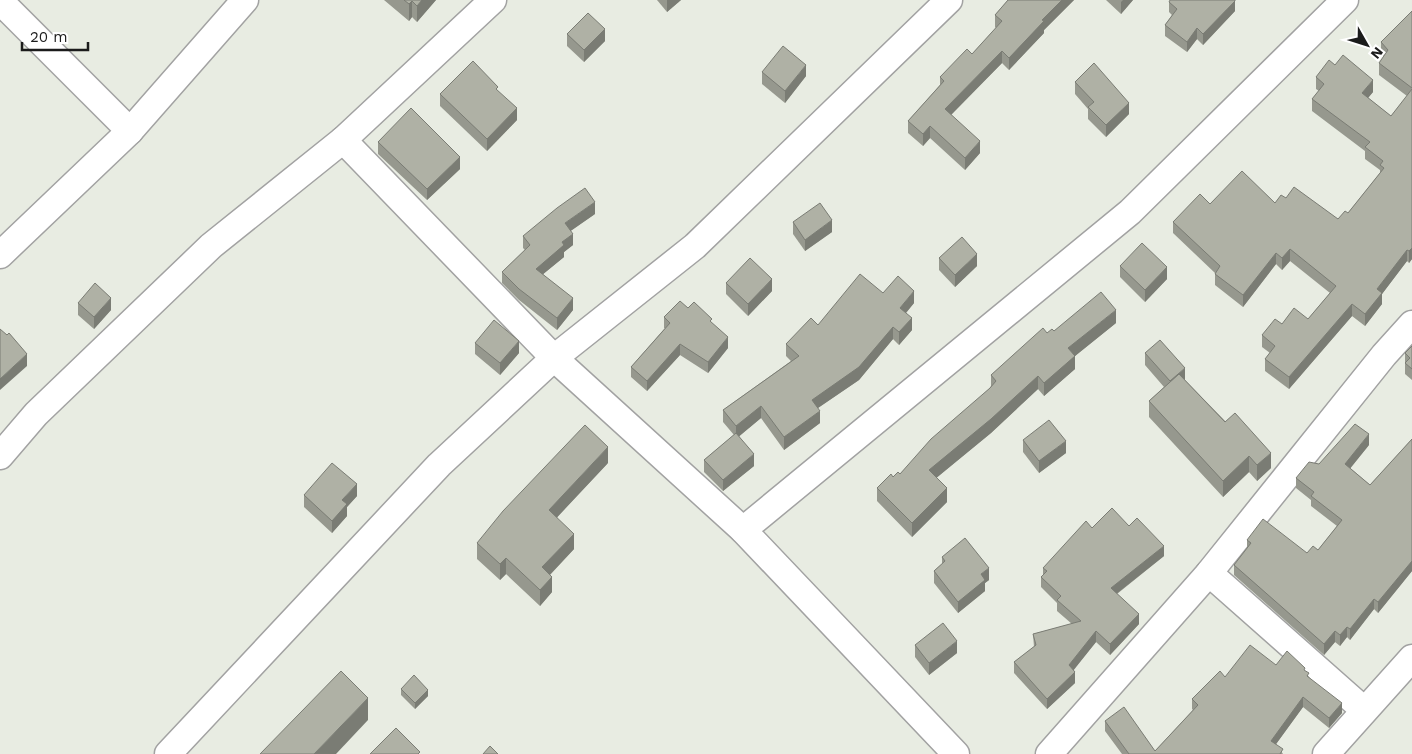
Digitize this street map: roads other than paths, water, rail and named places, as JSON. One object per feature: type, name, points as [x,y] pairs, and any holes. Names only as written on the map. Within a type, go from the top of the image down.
[{"type":"street","points":[[0,255],[130,131],[245,0]]},
{"type":"street","points":[[0,456],[36,414],[211,246],[343,140],[492,0]]},
{"type":"street","points":[[168,754],[439,465],[554,358],[695,246],[949,0]]},
{"type":"street","points":[[743,530],[1130,212],[1345,0]]},
{"type":"street","points":[[0,1],[130,131]]},
{"type":"street","points":[[343,140],[554,358],[743,530],[956,754]]},
{"type":"street","points":[[1049,754],[1209,573],[1384,355],[1412,324]]},
{"type":"street","points":[[1209,573],[1364,710]]},
{"type":"street","points":[[1326,754],[1412,658]]}]
